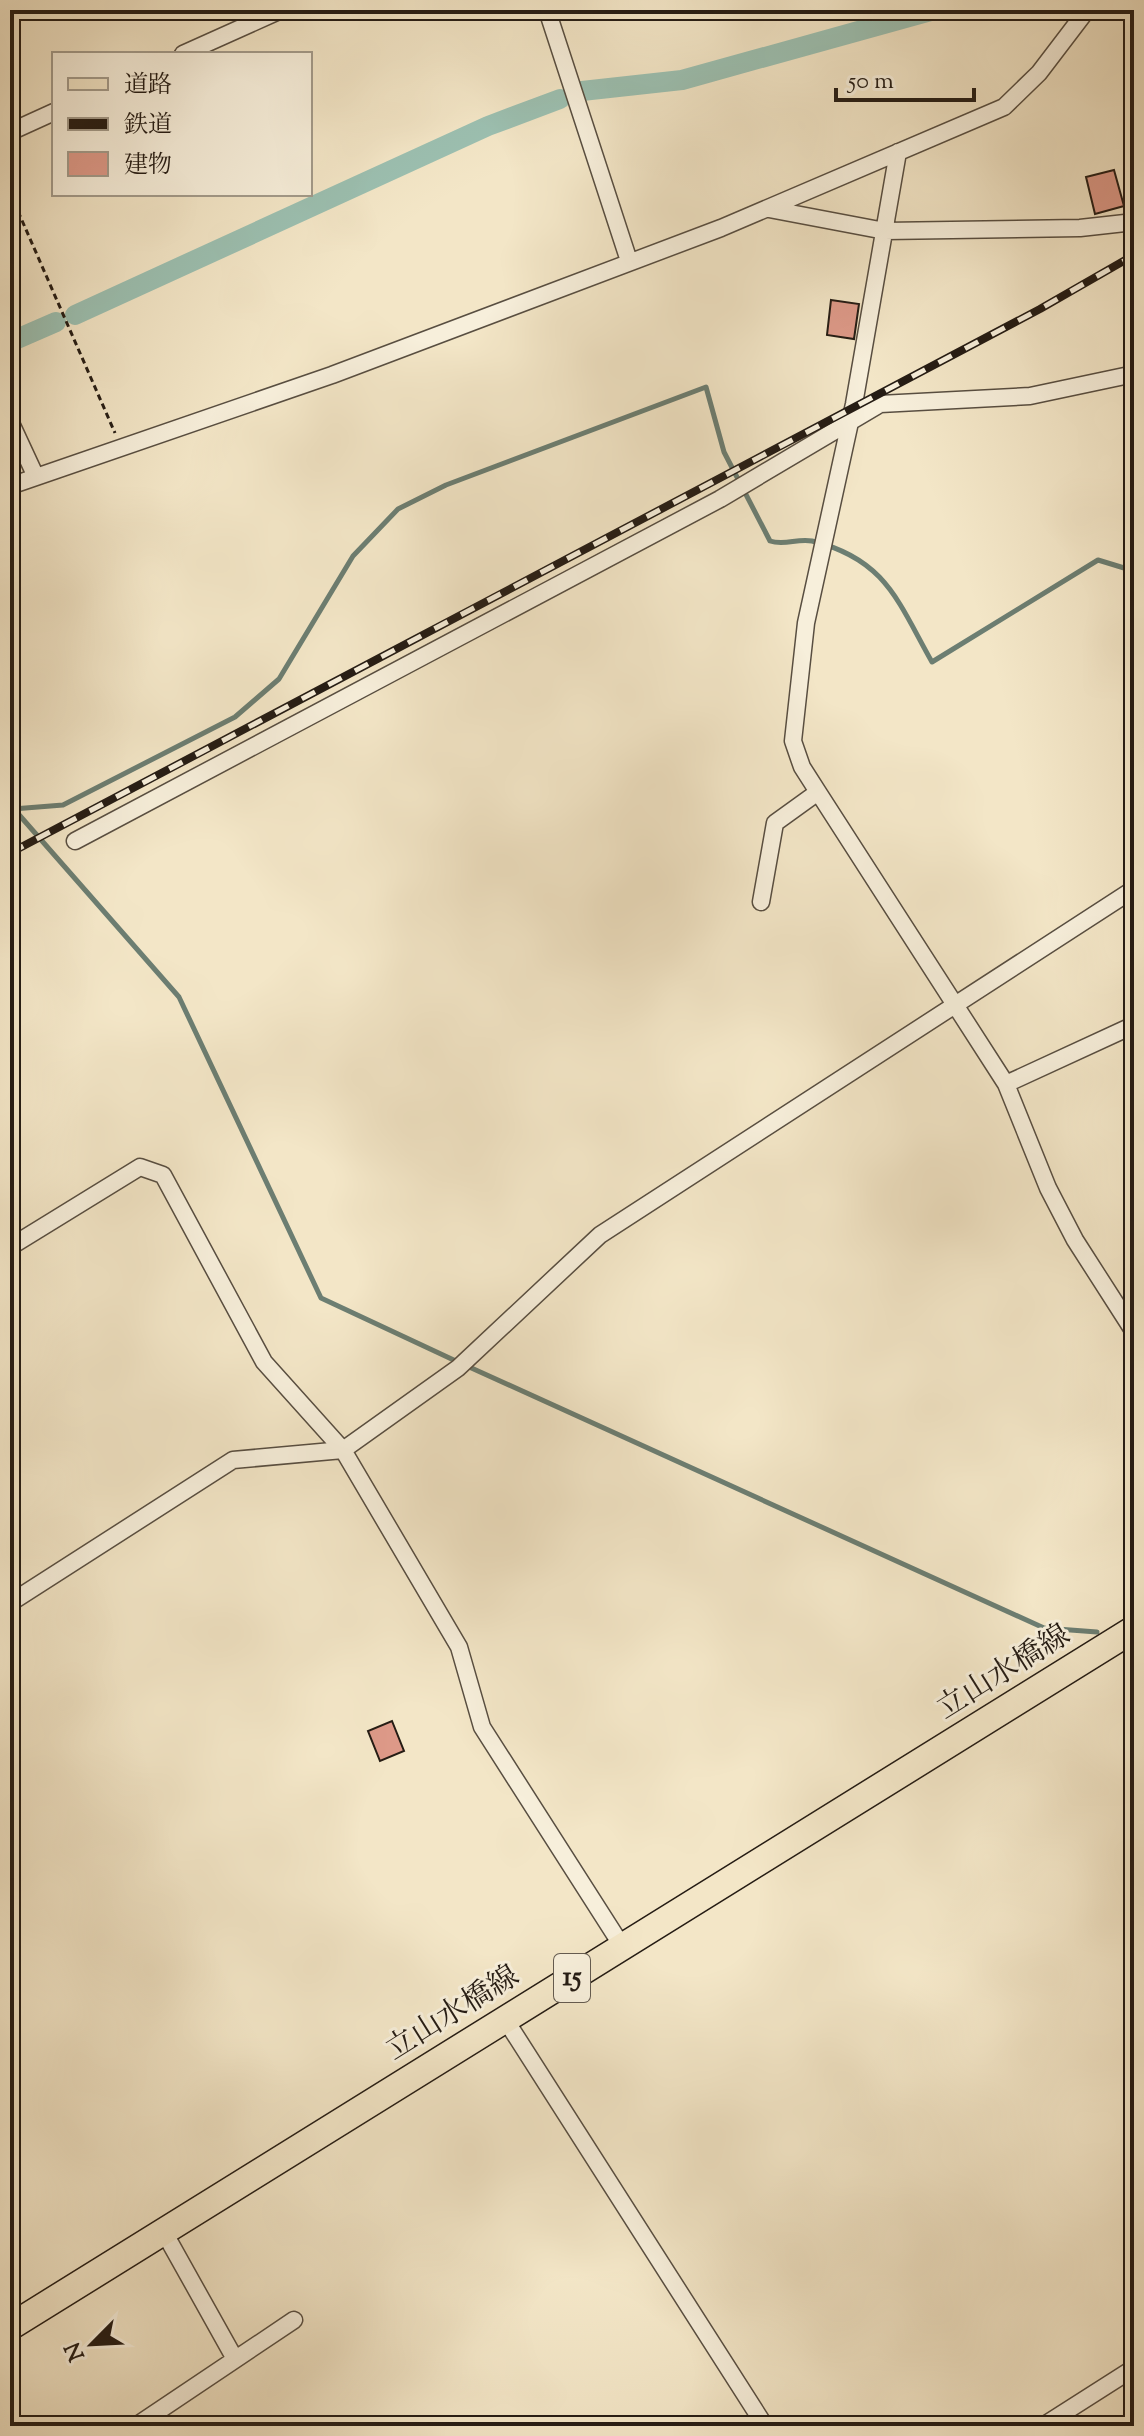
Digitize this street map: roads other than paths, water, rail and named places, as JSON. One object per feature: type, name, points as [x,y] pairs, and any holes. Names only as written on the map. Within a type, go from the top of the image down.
[{"type":"main road","name":"立山水橋線","points":[[10,2327],[1134,1629]]},
{"type":"street","points":[[187,52],[281,10]]},
{"type":"street","points":[[547,10],[629,261]]},
{"type":"street","points":[[10,486],[332,375],[769,209],[1004,107],[1039,73],[1087,10]]},
{"type":"street","points":[[10,132],[52,113]]},
{"type":"street","points":[[898,152],[851,418],[806,623],[793,741],[802,767],[1006,1084],[1054,1201],[1075,1240],[1134,1332]]},
{"type":"street","points":[[769,209],[885,231],[1080,228],[1134,222]]},
{"type":"street","points":[[75,841],[720,499],[851,418],[880,404],[1030,396],[1134,374]]},
{"type":"street","points":[[10,421],[36,477]]},
{"type":"street","points":[[761,902],[775,823],[818,792]]},
{"type":"street","points":[[10,1603],[233,1460],[343,1450],[458,1368],[600,1235],[1134,889]]},
{"type":"street","points":[[1006,1084],[1134,1025]]},
{"type":"street","points":[[10,1247],[140,1167],[163,1175],[264,1362],[343,1450],[459,1647],[482,1727],[622,1946]]},
{"type":"street","points":[[505,2019],[765,2426]]},
{"type":"street","points":[[164,2232],[235,2359]]},
{"type":"street","points":[[136,2426],[294,2320]]},
{"type":"street","points":[[1043,2426],[1134,2368]]},
{"type":"waterway","points":[[582,91],[682,80],[934,10]]},
{"type":"waterway","points":[[75,315],[488,126],[560,99]]},
{"type":"waterway","points":[[10,342],[56,322]]},
{"type":"waterway","points":[[13,809],[63,805],[235,717],[279,679],[353,556],[398,509],[446,485],[706,387],[724,452],[770,541],[812,541],[837,549],[874,571],[899,602],[932,662],[1098,560],[1134,571]]},
{"type":"waterway","points":[[14,809],[179,997],[321,1298],[458,1362]]},
{"type":"waterway","points":[[467,1366],[1044,1628],[1097,1632]]},
{"type":"railway","points":[[10,853],[1040,309],[1134,255]]}]
